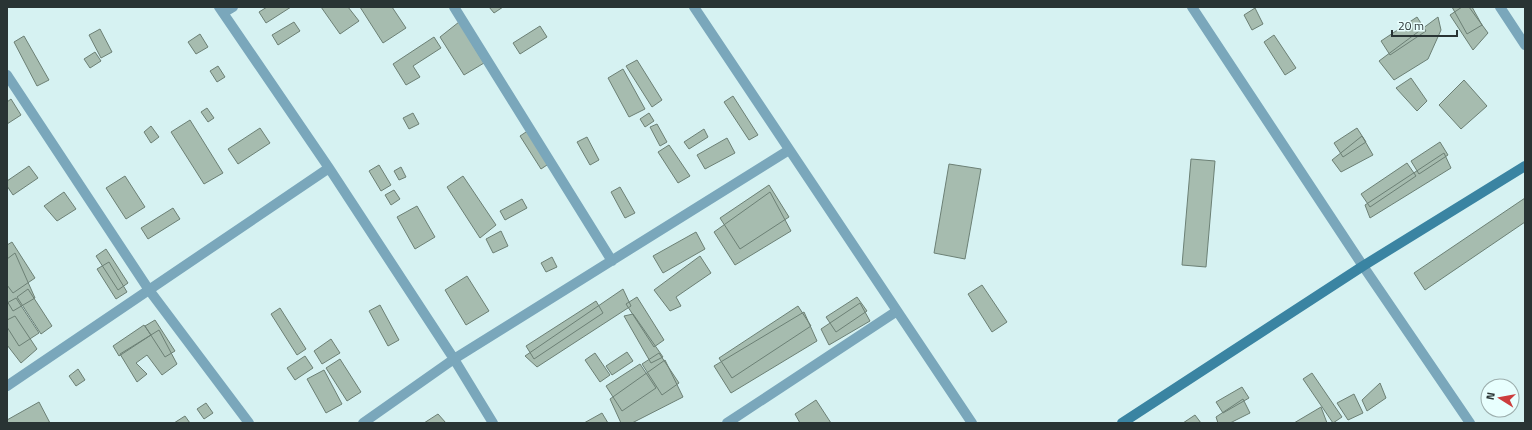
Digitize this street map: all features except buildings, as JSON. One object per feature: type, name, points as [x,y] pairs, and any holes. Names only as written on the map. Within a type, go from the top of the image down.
[{"type":"street","points":[[233,7],[221,10],[329,168],[454,359],[493,423]]},
{"type":"street","points":[[454,7],[612,261]]},
{"type":"street","points":[[694,7],[972,423]]},
{"type":"street","points":[[1192,7],[1363,266],[1470,423]]},
{"type":"street","points":[[1500,7],[1525,45]]},
{"type":"street","points":[[7,75],[149,290],[249,423]]},
{"type":"street","points":[[363,423],[454,359],[789,150]]},
{"type":"street","points":[[1122,423],[1363,266],[1525,166]]},
{"type":"street","points":[[7,386],[329,168]]},
{"type":"street","points":[[727,423],[897,311]]}]
